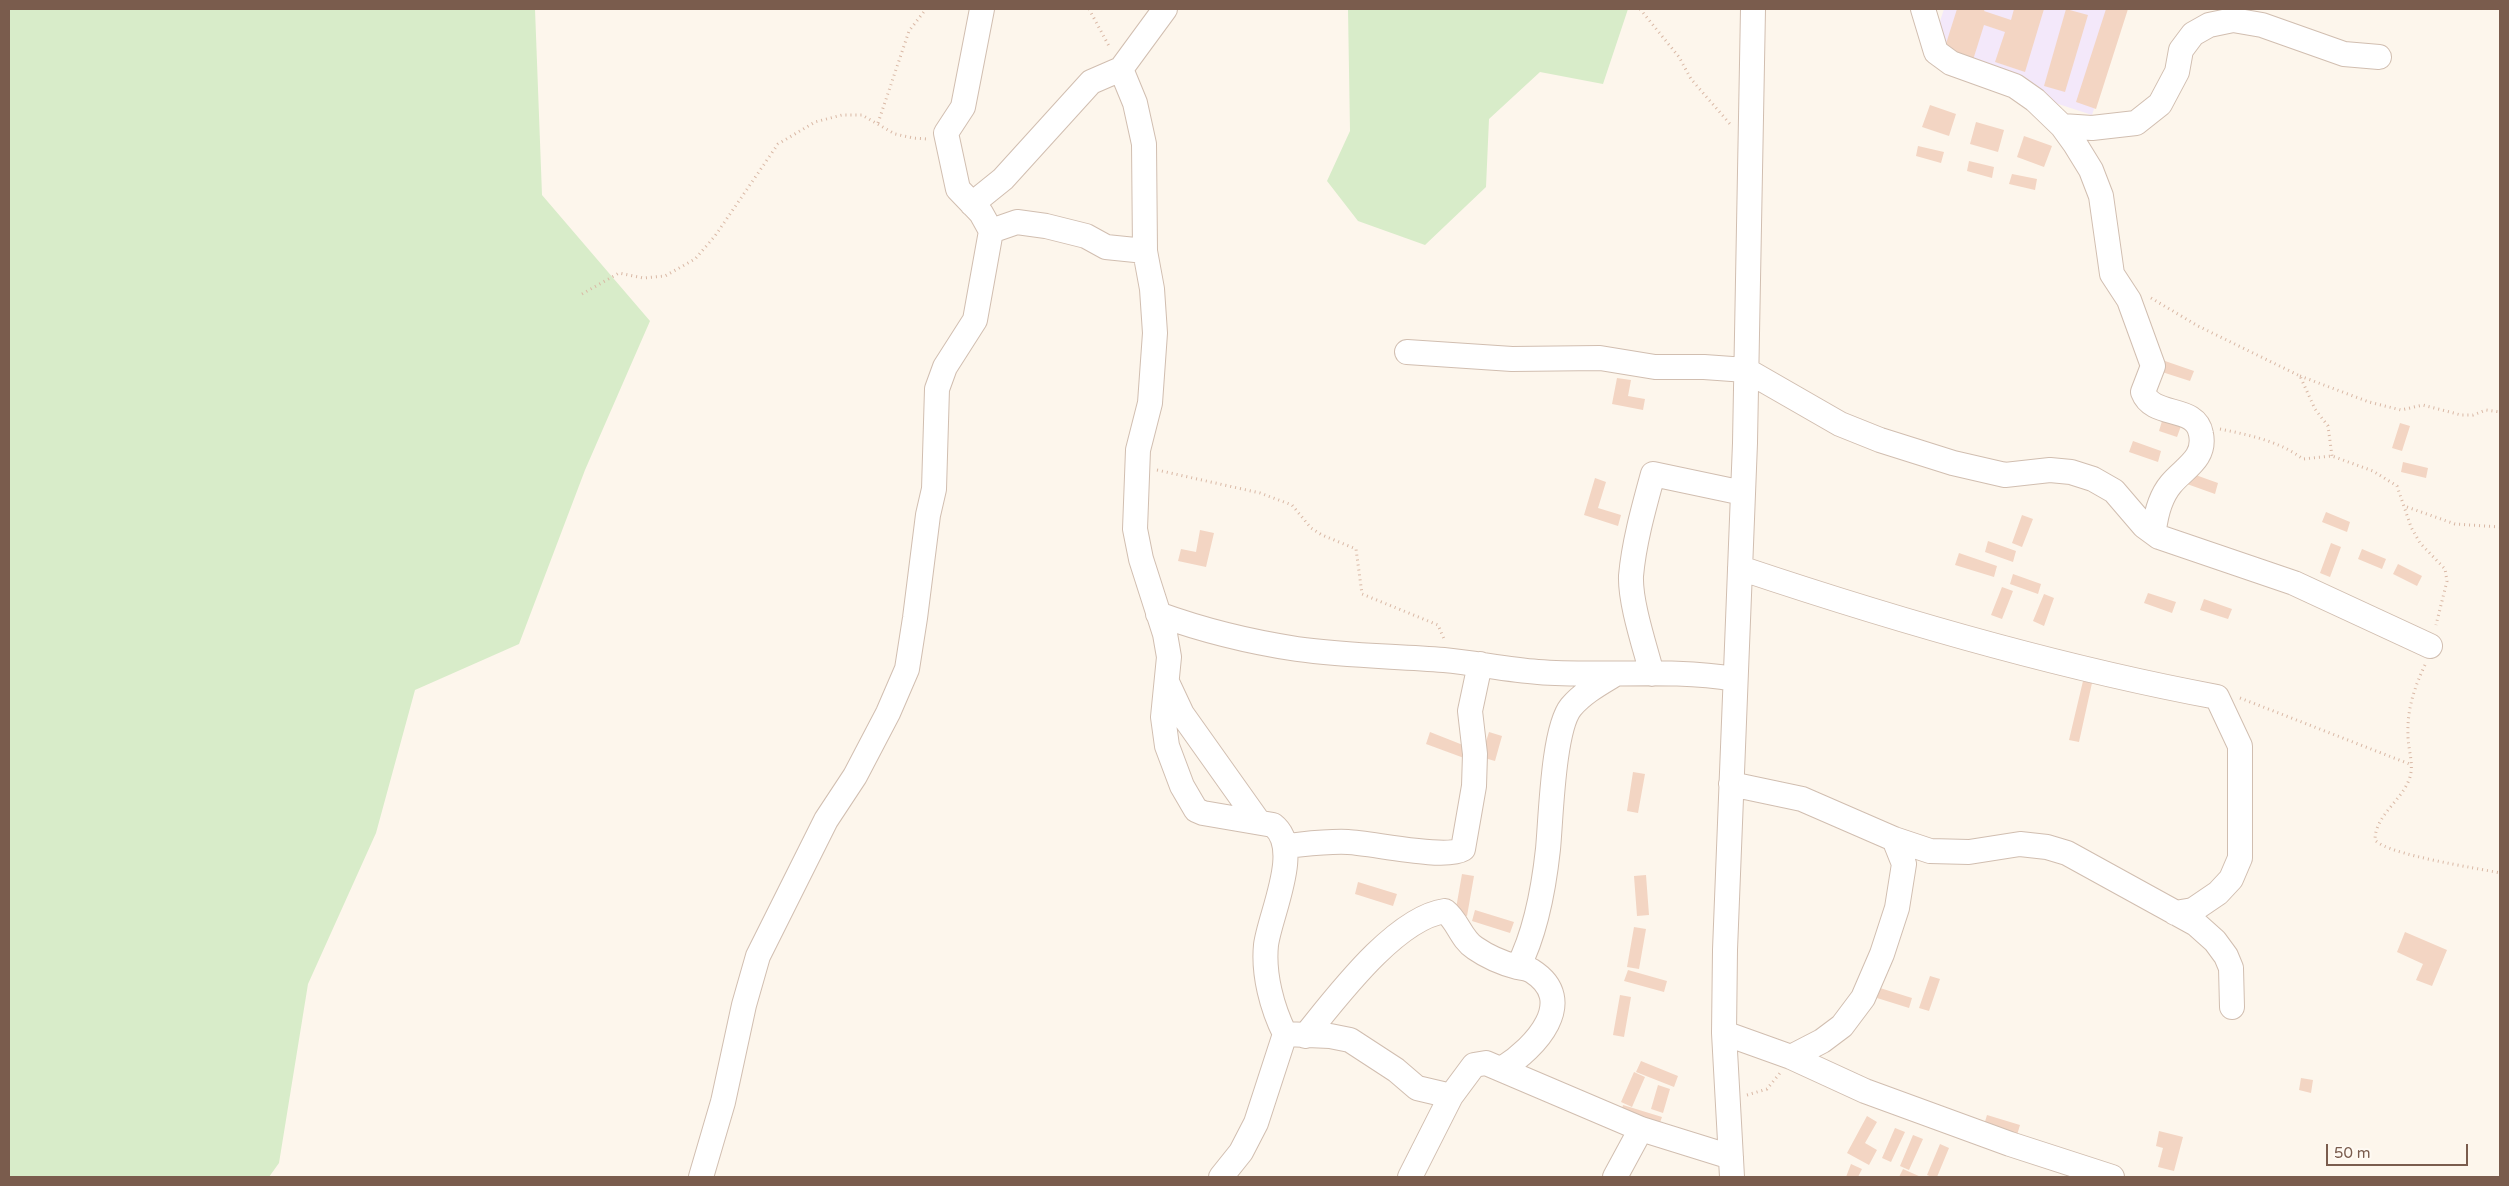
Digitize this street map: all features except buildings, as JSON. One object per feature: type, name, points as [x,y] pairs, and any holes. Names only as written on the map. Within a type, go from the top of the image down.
[{"type":"street","points":[[701,1177],[723,1102],[744,1005],[758,956],[826,820],[855,776],[888,713],[907,670],[916,618],[928,515],[934,489],[937,389],[945,367],[975,320],[991,231],[981,213],[958,189],[946,133],[963,107],[982,9]]},
{"type":"street","points":[[972,204],[1003,179],[1092,82],[1121,68],[1165,9]]},
{"type":"street","points":[[1410,1177],[1451,1096],[1474,1065],[1486,1063],[1503,1068],[1573,1101],[1731,1167],[1729,1098],[1724,1033],[1734,679],[1743,493],[1753,9]]},
{"type":"street","points":[[1923,9],[1936,52],[1951,63],[2015,86],[2035,100],[2062,126],[2091,170],[2101,196],[2112,274],[2129,300],[2153,366],[2143,392],[2145,397],[2160,409],[2184,414],[2197,425],[2201,433],[2202,446],[2196,461],[2171,484],[2159,503],[2154,530],[2159,538]]},
{"type":"street","points":[[2209,26],[2227,9]]},
{"type":"street","points":[[2062,126],[2092,128],[2136,123],[2160,104],[2177,72],[2181,50],[2193,34],[2209,26],[2233,20],[2252,24],[2344,54],[2379,56]]},
{"type":"street","points":[[1121,68],[1135,103],[1144,144],[1145,251],[1152,289],[1155,332],[1153,374],[1136,466],[1135,530],[1141,559],[1169,657],[1163,718],[1167,746],[1182,786],[1196,810],[1203,813],[1273,825],[1278,829],[1286,846],[1284,874],[1266,946],[1266,974],[1295,1035]]},
{"type":"street","points":[[991,231],[1017,222],[1046,226],[1086,236],[1106,247],[1145,251]]},
{"type":"street","points":[[1407,352],[1512,359],[1600,358],[1656,367],[1704,367],[1746,370],[1840,424],[1880,440],[1953,463],[2005,475],[2050,470],[2071,472],[2093,479],[2114,491],[2144,526],[2159,538],[2294,583],[2430,646]]},
{"type":"street","points":[[1652,674],[1633,595],[1631,577],[1640,522],[1652,474],[1743,493]]},
{"type":"street","points":[[1740,568],[1874,611],[1993,644],[2092,670],[2217,697],[2240,746],[2240,858],[2231,879],[2218,893],[2193,910],[2175,913]]},
{"type":"street","points":[[1158,614],[1190,625],[1297,649],[1474,663],[1537,672],[1614,675],[1703,674],[1734,679]]},
{"type":"street","points":[[1286,846],[1322,842],[1350,842],[1426,851],[1454,852],[1463,848],[1474,786],[1475,754],[1470,711],[1474,663]]},
{"type":"street","points":[[1518,967],[1528,948],[1534,930],[1548,852],[1554,771],[1564,725],[1570,708],[1592,688],[1614,675]]},
{"type":"street","points":[[1167,682],[1182,714],[1258,821]]},
{"type":"street","points":[[1731,784],[1802,799],[1894,839],[1930,851],[1951,853],[2020,844],[2047,846],[2085,862],[2175,913],[2202,930],[2215,941],[2226,956],[2231,968],[2232,1007]]},
{"type":"street","points":[[1791,1057],[1822,1040],[1842,1026],[1864,998],[1882,954],[1897,908],[1904,864],[1894,839]]},
{"type":"street","points":[[1221,1177],[1241,1152],[1295,1035],[1379,950],[1415,923],[1437,912],[1444,911],[1452,917],[1470,945],[1486,955],[1529,970],[1547,984],[1552,994],[1554,1006],[1546,1024],[1529,1048],[1503,1068]]},
{"type":"street","points":[[1724,1033],[1791,1057],[1874,1094],[2112,1177]]},
{"type":"street","points":[[1295,1035],[1330,1036],[1350,1040],[1396,1070],[1417,1088],[1451,1096]]},
{"type":"street","points":[[1616,1177],[1641,1129]]},
{"type":"path","points":[[878,123],[908,31],[926,9]]},
{"type":"path","points":[[1089,9],[1121,68]]},
{"type":"path","points":[[1640,9],[1679,57],[1692,79],[1749,146]]},
{"type":"path","points":[[582,294],[619,273],[643,278],[665,276],[695,259],[715,236],[778,144],[815,122],[842,115],[862,115],[895,134],[913,138],[932,139],[946,133]]},
{"type":"path","points":[[2145,294],[2198,326],[2300,376],[2369,402],[2401,410],[2423,405],[2461,415],[2473,415],[2486,410],[2500,412]]},
{"type":"path","points":[[2300,376],[2315,409],[2328,426],[2332,456]]},
{"type":"path","points":[[1136,466],[1260,493],[1292,505],[1316,531],[1356,550],[1362,594],[1438,625],[1446,644],[1474,663]]},
{"type":"path","points":[[2406,507],[2455,524],[2500,527]]},
{"type":"path","points":[[2217,697],[2230,695],[2290,716],[2412,765]]},
{"type":"path","points":[[1729,1098],[1766,1089],[1776,1080],[1791,1057]]},
{"type":"shaded area","points":[[1944,9],[2126,9],[2092,115],[1927,61]]},
{"type":"green space","points":[[9,9],[535,9],[542,195],[650,321],[585,470],[519,644],[415,690],[376,833],[308,984],[279,1163],[269,1177],[9,1177]]},
{"type":"green space","points":[[1348,9],[1628,9],[1603,84],[1540,72],[1489,119],[1486,187],[1425,245],[1358,221],[1327,181],[1350,131]]}]
